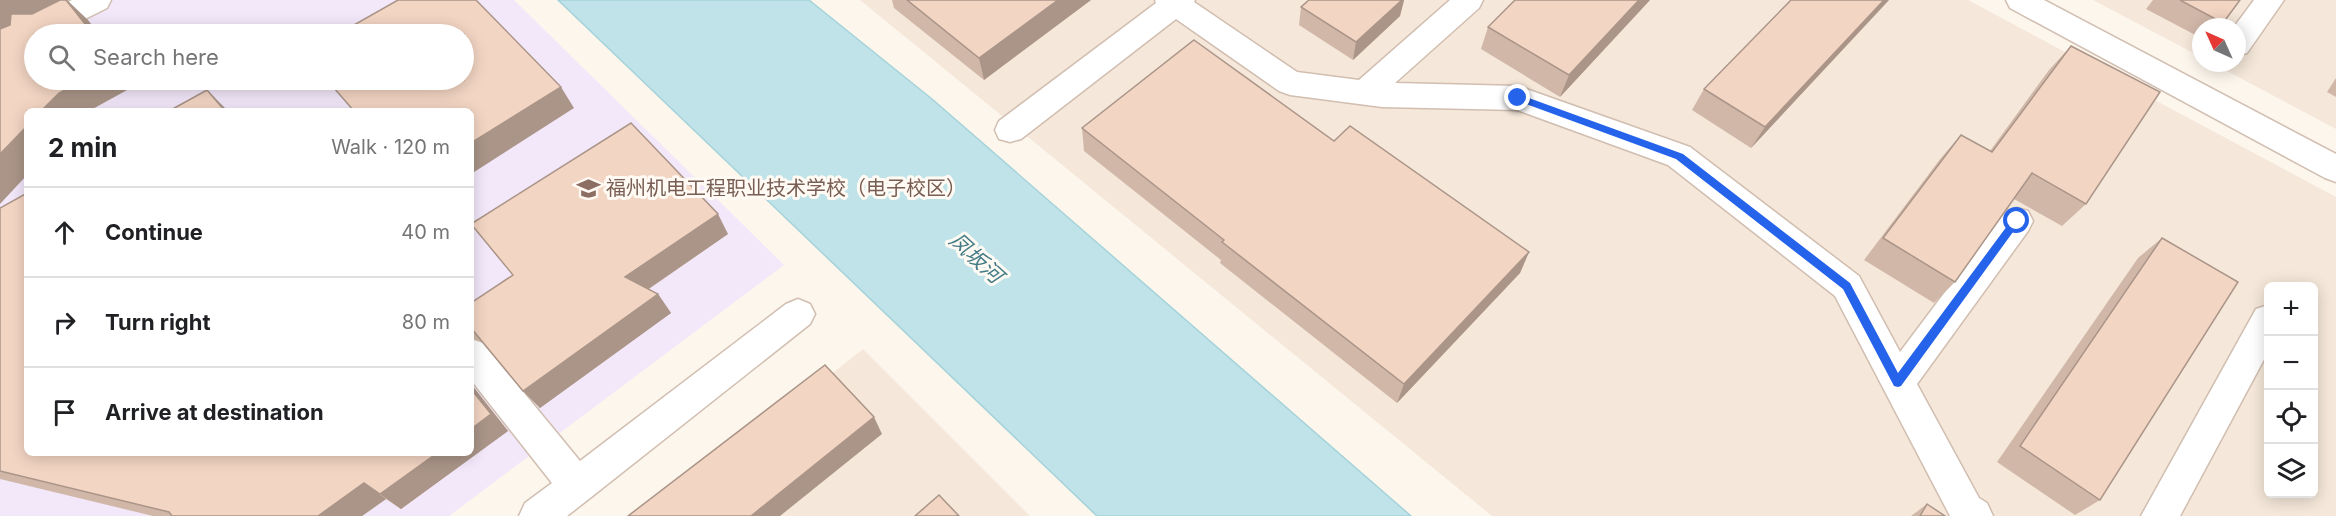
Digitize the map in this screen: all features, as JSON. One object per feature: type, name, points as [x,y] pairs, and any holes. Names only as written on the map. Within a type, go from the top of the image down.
[{"type":"street","points":[[50,24],[97,0]]},
{"type":"street","points":[[1365,93],[1469,0]]},
{"type":"street","points":[[2020,0],[2336,169]]},
{"type":"street","points":[[2246,33],[2270,0]]},
{"type":"street","points":[[1010,129],[1175,1],[1290,83],[1382,95],[1518,98],[1679,156],[1847,286],[1966,510],[1974,516]]},
{"type":"street","points":[[0,50],[24,38]]},
{"type":"street","points":[[1898,382],[2017,221]]},
{"type":"street","points":[[538,516],[798,314]]},
{"type":"street","points":[[2160,516],[2264,327]]},
{"type":"street","points":[[474,358],[577,486]]},
{"type":"shaded area","name":"福州机电工程职业技术学校（电子校区）","points":[[0,0],[514,0],[784,265],[449,516],[0,516]]},
{"type":"shaded area","points":[[860,0],[1968,0],[2336,197],[2336,516],[1492,516]]},
{"type":"shaded area","points":[[2093,0],[2336,0],[2336,129],[2229,72],[2246,72],[2246,18],[2192,18],[2192,52]]},
{"type":"shaded area","points":[[863,349],[1030,516],[653,516]]},
{"type":"water","name":"凤坂河","points":[[558,0],[809,0],[932,99],[1411,516],[1097,516]]},
{"type":"building","points":[[60,0],[66,0],[85,24],[24,24],[24,90],[65,90],[44,108],[24,108],[24,129],[0,154],[0,29],[10,25],[11,14],[32,14]]},
{"type":"building","points":[[398,0],[476,0],[561,87],[474,141],[474,108],[351,108],[336,90],[474,90],[474,24],[356,24]]},
{"type":"building","points":[[907,0],[1058,0],[979,58]]},
{"type":"building","points":[[1309,0],[1402,0],[1356,42],[1301,7]]},
{"type":"building","points":[[1515,0],[1639,0],[1569,75],[1488,27]]},
{"type":"building","points":[[1791,0],[1884,0],[1765,127],[1704,89]]},
{"type":"building","points":[[2180,0],[2240,0],[2227,18],[2214,18]]},
{"type":"building","points":[[1194,40],[1334,141],[1350,126],[1529,252],[1404,384],[1222,242],[1224,240],[1082,128]]},
{"type":"building","points":[[2071,46],[2160,92],[2086,204],[2032,173],[1955,282],[1883,238],[1961,135],[1992,152]]},
{"type":"building","points":[[207,90],[222,108],[174,108]]},
{"type":"building","points":[[631,123],[718,214],[625,277],[658,294],[523,391],[474,332],[474,301],[513,275],[474,228],[474,222]]},
{"type":"building","points":[[24,195],[24,456],[433,456],[380,494],[364,483],[318,516],[172,516],[169,512],[0,471],[0,208]]},
{"type":"building","points":[[2162,238],[2238,282],[2100,500],[2020,446]]},
{"type":"building","points":[[825,365],[874,417],[751,516],[628,516]]},
{"type":"building","points":[[474,393],[491,414],[474,427]]},
{"type":"building","points":[[939,495],[959,516],[915,516]]},
{"type":"building","points":[[1927,504],[1945,516],[1920,516]]},
{"type":"place","name":"福州机电工程职业技术学校（电子校区）","points":[[588,188]]},
{"type":"route","points":[[1518,98],[1679,156],[1847,286],[1898,382],[2017,221]]}]
